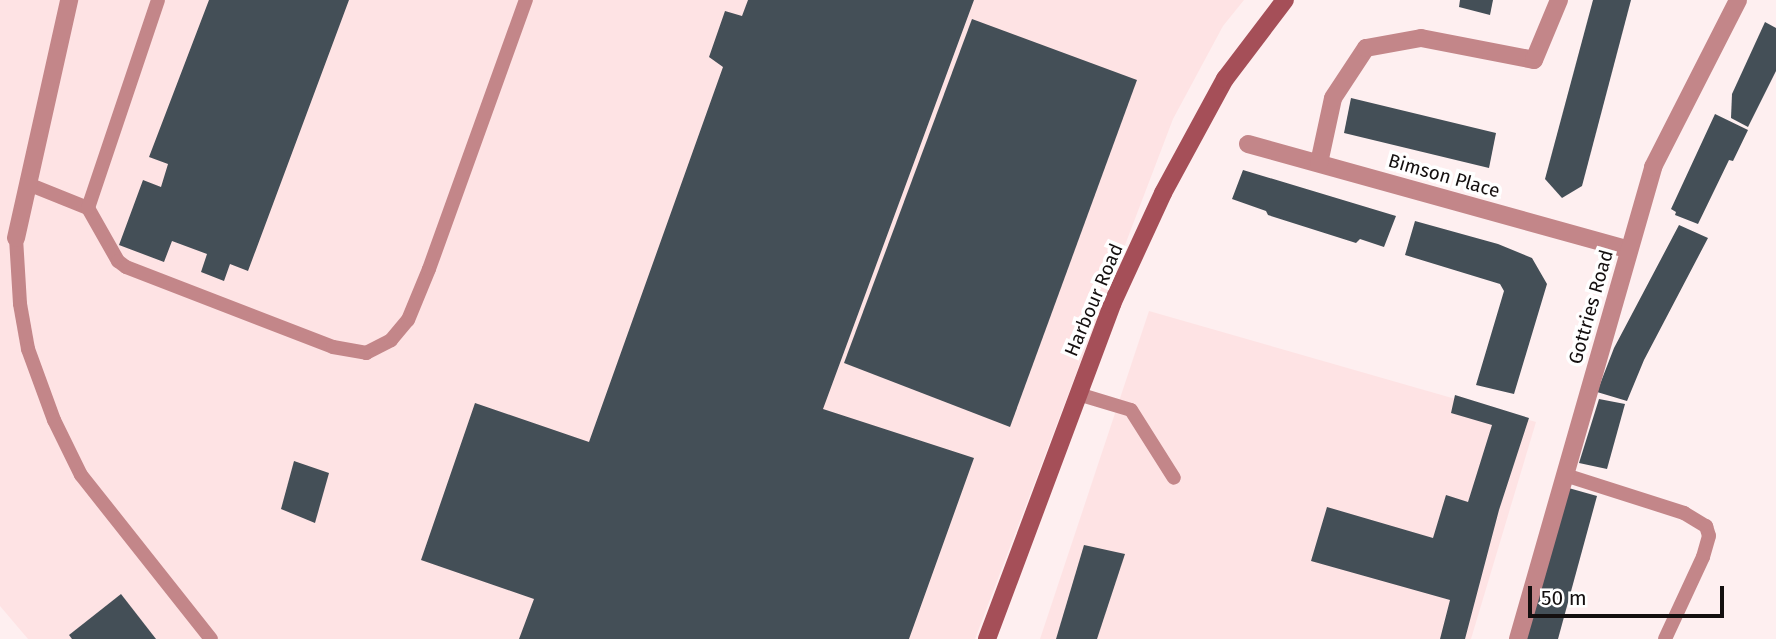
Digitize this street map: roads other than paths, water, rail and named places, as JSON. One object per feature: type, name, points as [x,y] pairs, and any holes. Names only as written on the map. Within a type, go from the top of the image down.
[{"type":"street","points":[[16,238],[69,0]]},
{"type":"street","name":"Harbour Road","points":[[987,639],[1112,303],[1163,193],[1225,79],[1285,0]]},
{"type":"street","points":[[1319,163],[1332,98],[1367,48],[1421,38],[1534,60],[1559,0]]},
{"type":"street","name":"Gottries Road","points":[[1518,639],[1653,167],[1738,0]]},
{"type":"street","name":"Bimson Place","points":[[1248,144],[1629,250]]},
{"type":"lane","points":[[88,208],[158,0]]},
{"type":"lane","points":[[28,184],[88,208],[118,261],[126,267],[333,347],[366,353],[391,340],[408,320],[526,0]]},
{"type":"lane","points":[[16,238],[20,304],[28,349],[60,431],[81,475],[211,639]]},
{"type":"lane","points":[[1078,394],[1131,410],[1174,478]]},
{"type":"lane","points":[[1565,475],[1684,513],[1706,526],[1709,536],[1703,557],[1665,639]]}]
